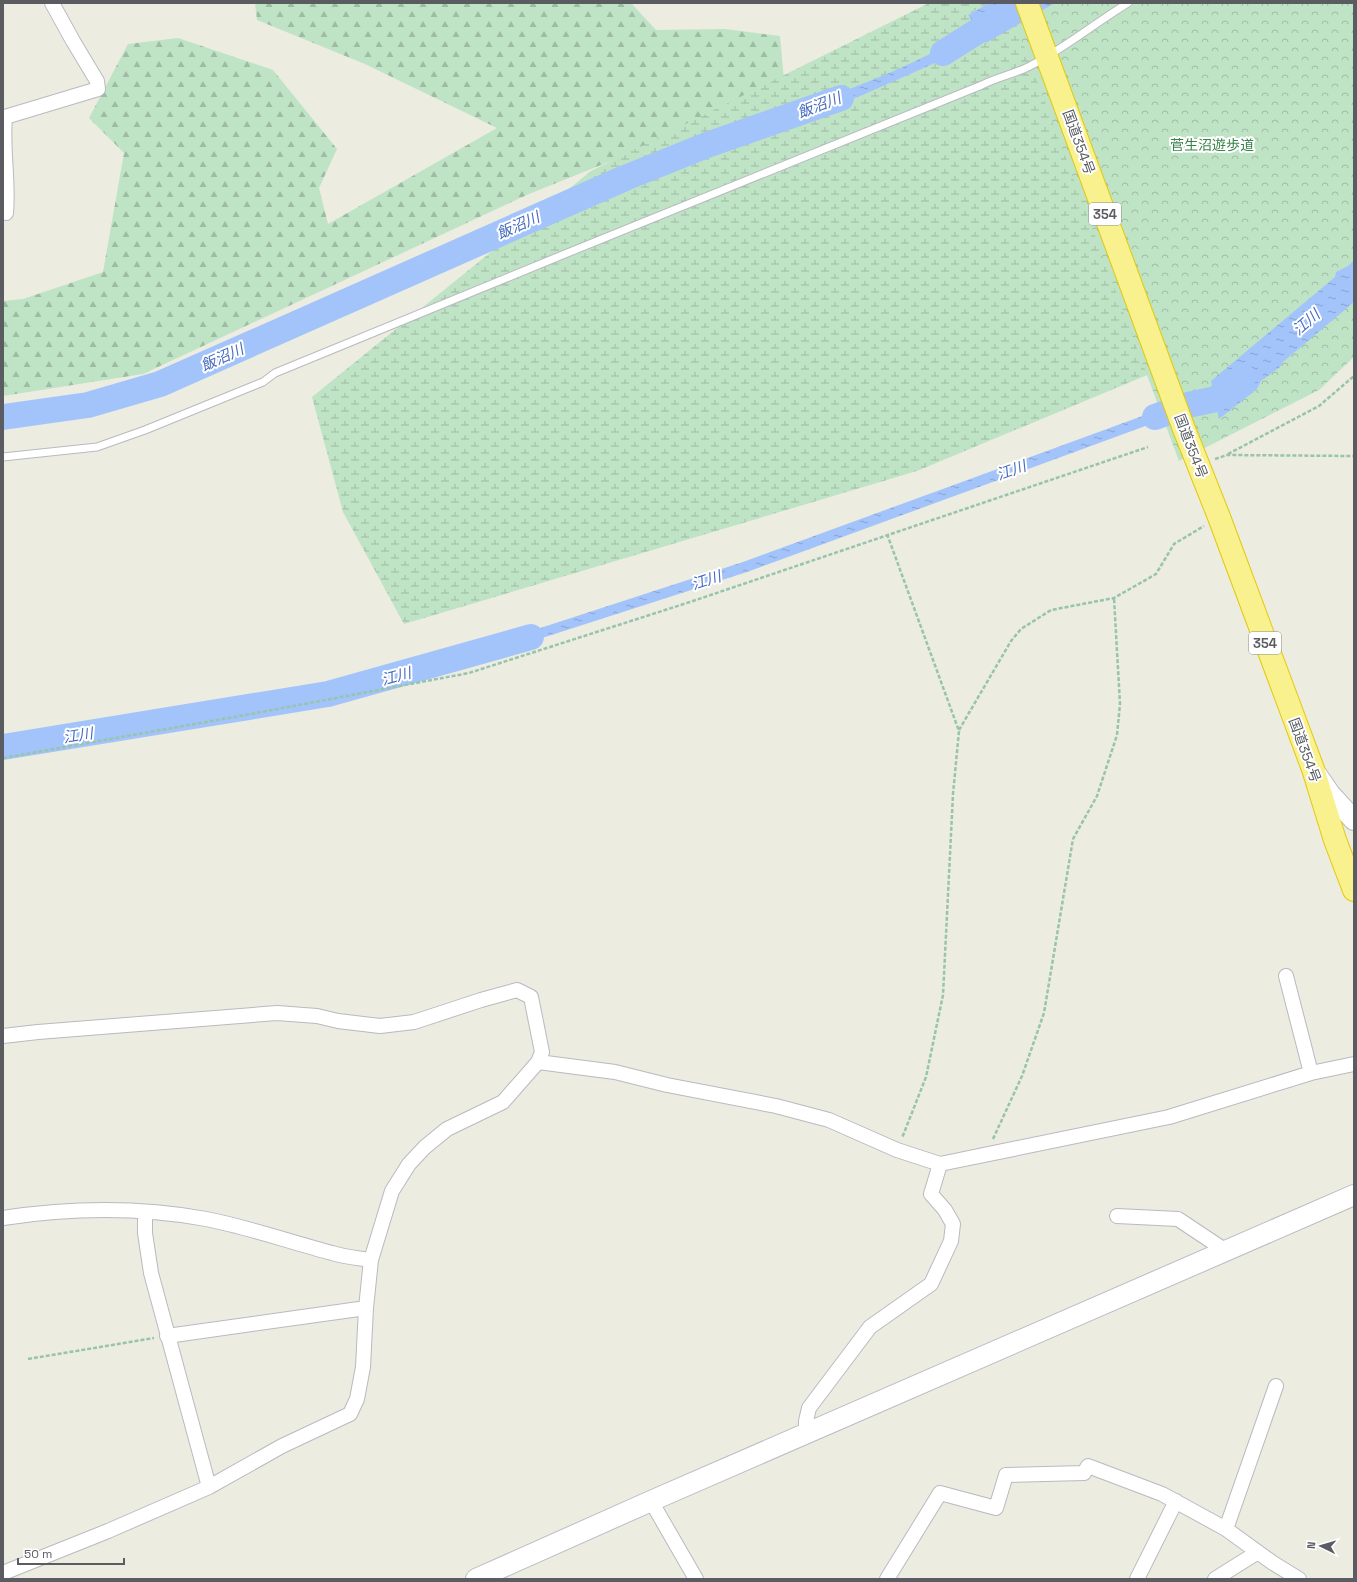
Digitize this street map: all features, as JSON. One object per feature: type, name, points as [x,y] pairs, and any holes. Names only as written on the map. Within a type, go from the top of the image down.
[{"type":"highway","name":"国道354号","points":[[1027,3],[1184,429],[1219,517],[1313,769],[1335,840],[1354,890]]},
{"type":"street","points":[[6,213],[7,196],[3,136],[5,117],[98,89],[97,81],[52,3]]},
{"type":"street","points":[[1313,769],[1330,794],[1354,820]]},
{"type":"street","points":[[1286,976],[1311,1073]]},
{"type":"street","points":[[3,1036],[46,1031],[277,1013],[317,1016],[338,1021],[380,1026],[414,1022],[517,990],[531,997],[542,1052],[538,1062],[503,1102],[448,1129],[425,1147],[409,1164],[392,1191],[371,1260],[366,1308],[363,1367],[357,1399],[350,1414],[282,1446],[209,1487],[4,1574]]},
{"type":"street","points":[[538,1062],[615,1072],[776,1106],[828,1120],[897,1150],[940,1164],[1169,1118],[1311,1073],[1354,1064]]},
{"type":"street","points":[[806,1434],[806,1421],[809,1408],[870,1327],[931,1284],[951,1241],[953,1224],[945,1210],[932,1194],[940,1164]]},
{"type":"street","points":[[476,1579],[651,1501],[1354,1195]]},
{"type":"street","points":[[3,1218],[30,1214],[92,1210],[145,1212],[206,1219],[284,1239],[334,1254],[371,1260]]},
{"type":"street","points":[[145,1212],[145,1233],[151,1273],[209,1487]]},
{"type":"street","points":[[1117,1216],[1178,1219],[1226,1251]]},
{"type":"street","points":[[167,1336],[366,1308]]},
{"type":"street","points":[[1226,1529],[1276,1386]]},
{"type":"street","points":[[886,1579],[940,1493],[996,1508],[1006,1475],[1084,1473],[1088,1466],[1162,1494],[1176,1501],[1226,1529],[1299,1579]]},
{"type":"street","points":[[651,1501],[696,1579]]},
{"type":"street","points":[[1137,1579],[1176,1501]]},
{"type":"street","points":[[1215,1579],[1258,1552]]},
{"type":"lane","points":[[3,457],[97,447],[146,430],[263,382],[289,367],[993,79],[1029,67],[1045,51],[1128,3]]},
{"type":"path","points":[[1197,463],[1227,455],[1319,406],[1354,376]]},
{"type":"path","points":[[3,758],[233,718],[469,673],[690,602],[887,534],[1148,447]]},
{"type":"path","points":[[1227,455],[1354,456]]},
{"type":"path","points":[[958,731],[1011,642],[1021,629],[1051,610],[1114,598],[1156,574],[1174,544],[1219,517]]},
{"type":"path","points":[[887,534],[958,731],[953,794],[943,995],[926,1077],[897,1150]]},
{"type":"path","points":[[986,1154],[1022,1076],[1044,1013],[1073,838],[1097,796],[1117,735],[1120,704],[1114,598]]},
{"type":"path","points":[[28,1359],[167,1336]]},
{"type":"green space","points":[[255,3],[631,3],[656,30],[725,29],[780,36],[785,91],[529,194],[143,374],[3,396],[3,301],[23,299],[103,272],[124,153],[89,118],[128,44],[178,38],[273,70],[337,149],[319,188],[328,224],[497,128],[365,64],[257,20]]},
{"type":"green space","points":[[929,3],[989,3],[968,15],[1055,3],[1354,3],[1354,201],[1207,350],[917,471],[404,624],[343,512],[312,397],[591,171]]},
{"type":"green space","name":"菅生沼遊歩道","points":[[1008,3],[1354,3],[1354,357],[1319,390],[1179,461]]},
{"type":"water","points":[[989,3],[1055,3],[986,43],[968,15]]},
{"type":"water","points":[[971,32],[973,36],[944,59],[858,97],[810,113],[807,104],[891,72]]},
{"type":"water","points":[[1354,260],[1354,302],[1283,362],[1280,367],[1261,381],[1257,389],[1219,419],[1211,381],[1335,277],[1336,272],[1348,266]]},
{"type":"water","points":[[1186,400],[1189,410],[747,572],[499,652],[497,642],[743,562]]},
{"type":"waterway","name":"飯沼川","points":[[943,53],[1008,12]]},
{"type":"waterway","name":"飯沼川","points":[[3,417],[88,405],[160,384],[625,178],[707,145],[841,98]]},
{"type":"waterway","name":"江川","points":[[1155,417],[1188,405],[1216,399],[1243,377]]},
{"type":"waterway","name":"江川","points":[[3,747],[328,694],[531,637]]}]
